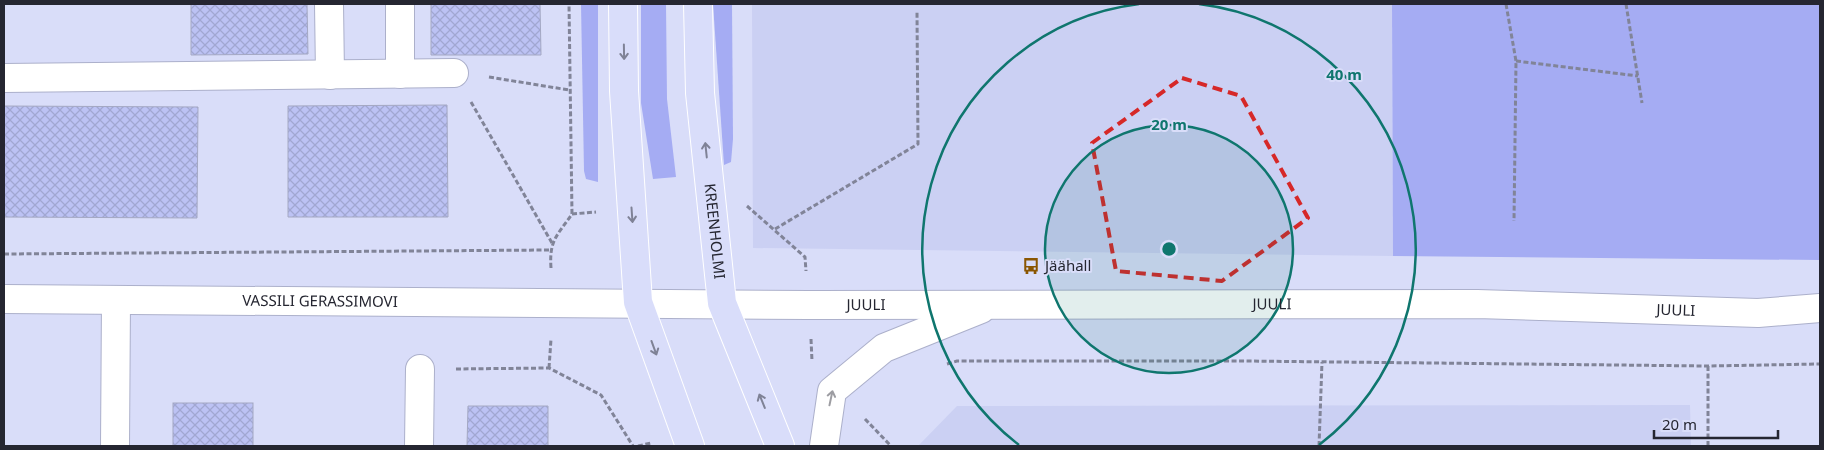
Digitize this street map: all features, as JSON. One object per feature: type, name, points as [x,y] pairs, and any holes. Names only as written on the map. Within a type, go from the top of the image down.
[{"type":"main road","points":[[623,4],[624,91],[638,302],[690,446]]},
{"type":"main road","name":"KREENHOLMI","points":[[698,4],[700,93],[722,303],[780,446]]},
{"type":"street","points":[[329,4],[330,75]]},
{"type":"street","points":[[400,4],[400,74]]},
{"type":"street","points":[[4,78],[454,73]]},
{"type":"street","name":"VASSILI GERASSIMOVI","points":[[4,299],[638,302]]},
{"type":"street","points":[[115,446],[116,300]]},
{"type":"street","name":"JUULI","points":[[638,302],[809,305],[996,303],[1477,304],[1758,313],[1820,308]]},
{"type":"street","points":[[824,446],[832,391],[884,348],[996,303]]},
{"type":"street","points":[[420,369],[420,446]]},
{"type":"path","points":[[549,368],[554,302],[550,250],[552,242],[572,214],[569,4]]},
{"type":"path","points":[[1506,4],[1516,61],[1514,221]]},
{"type":"path","points":[[1626,4],[1642,103]]},
{"type":"path","points":[[775,230],[918,144],[917,12]]},
{"type":"path","points":[[1516,61],[1638,76]]},
{"type":"path","points":[[454,73],[570,90]]},
{"type":"path","points":[[454,73],[552,242]]},
{"type":"path","points":[[4,254],[550,250]]},
{"type":"path","points":[[940,365],[957,361],[1708,366],[1820,364]]},
{"type":"path","points":[[1319,446],[1322,362]]},
{"type":"path","points":[[1708,366],[1708,446]]},
{"type":"path","points":[[420,369],[549,368],[601,395],[633,446]]},
{"type":"highlighted area","points":[[1182,78],[1241,96],[1308,218],[1222,281],[1116,271],[1092,143]]},
{"type":"shaded area","points":[[581,4],[598,4],[598,182],[586,179],[584,171]]},
{"type":"shaded area","points":[[641,4],[666,4],[667,99],[676,177],[653,179],[641,103]]},
{"type":"shaded area","points":[[713,4],[732,4],[733,139],[731,162],[724,165]]},
{"type":"shaded area","points":[[752,4],[1392,4],[1393,256],[753,248]]},
{"type":"shaded area","points":[[1392,4],[1820,4],[1820,260],[1393,256]]},
{"type":"shaded area","points":[[1690,405],[1691,446],[918,446],[957,406]]},
{"type":"building","points":[[191,4],[307,4],[308,54],[191,55]]},
{"type":"building","points":[[431,4],[540,4],[541,55],[431,55]]},
{"type":"building","points":[[447,105],[448,217],[288,217],[288,106]]},
{"type":"building","points":[[4,106],[198,107],[197,218],[4,217]]},
{"type":"building","points":[[173,403],[253,403],[253,446],[173,446]]},
{"type":"building","points":[[468,406],[548,406],[548,446],[467,446]]},
{"type":"place","name":"Jäähall","points":[[1031,266]]}]
